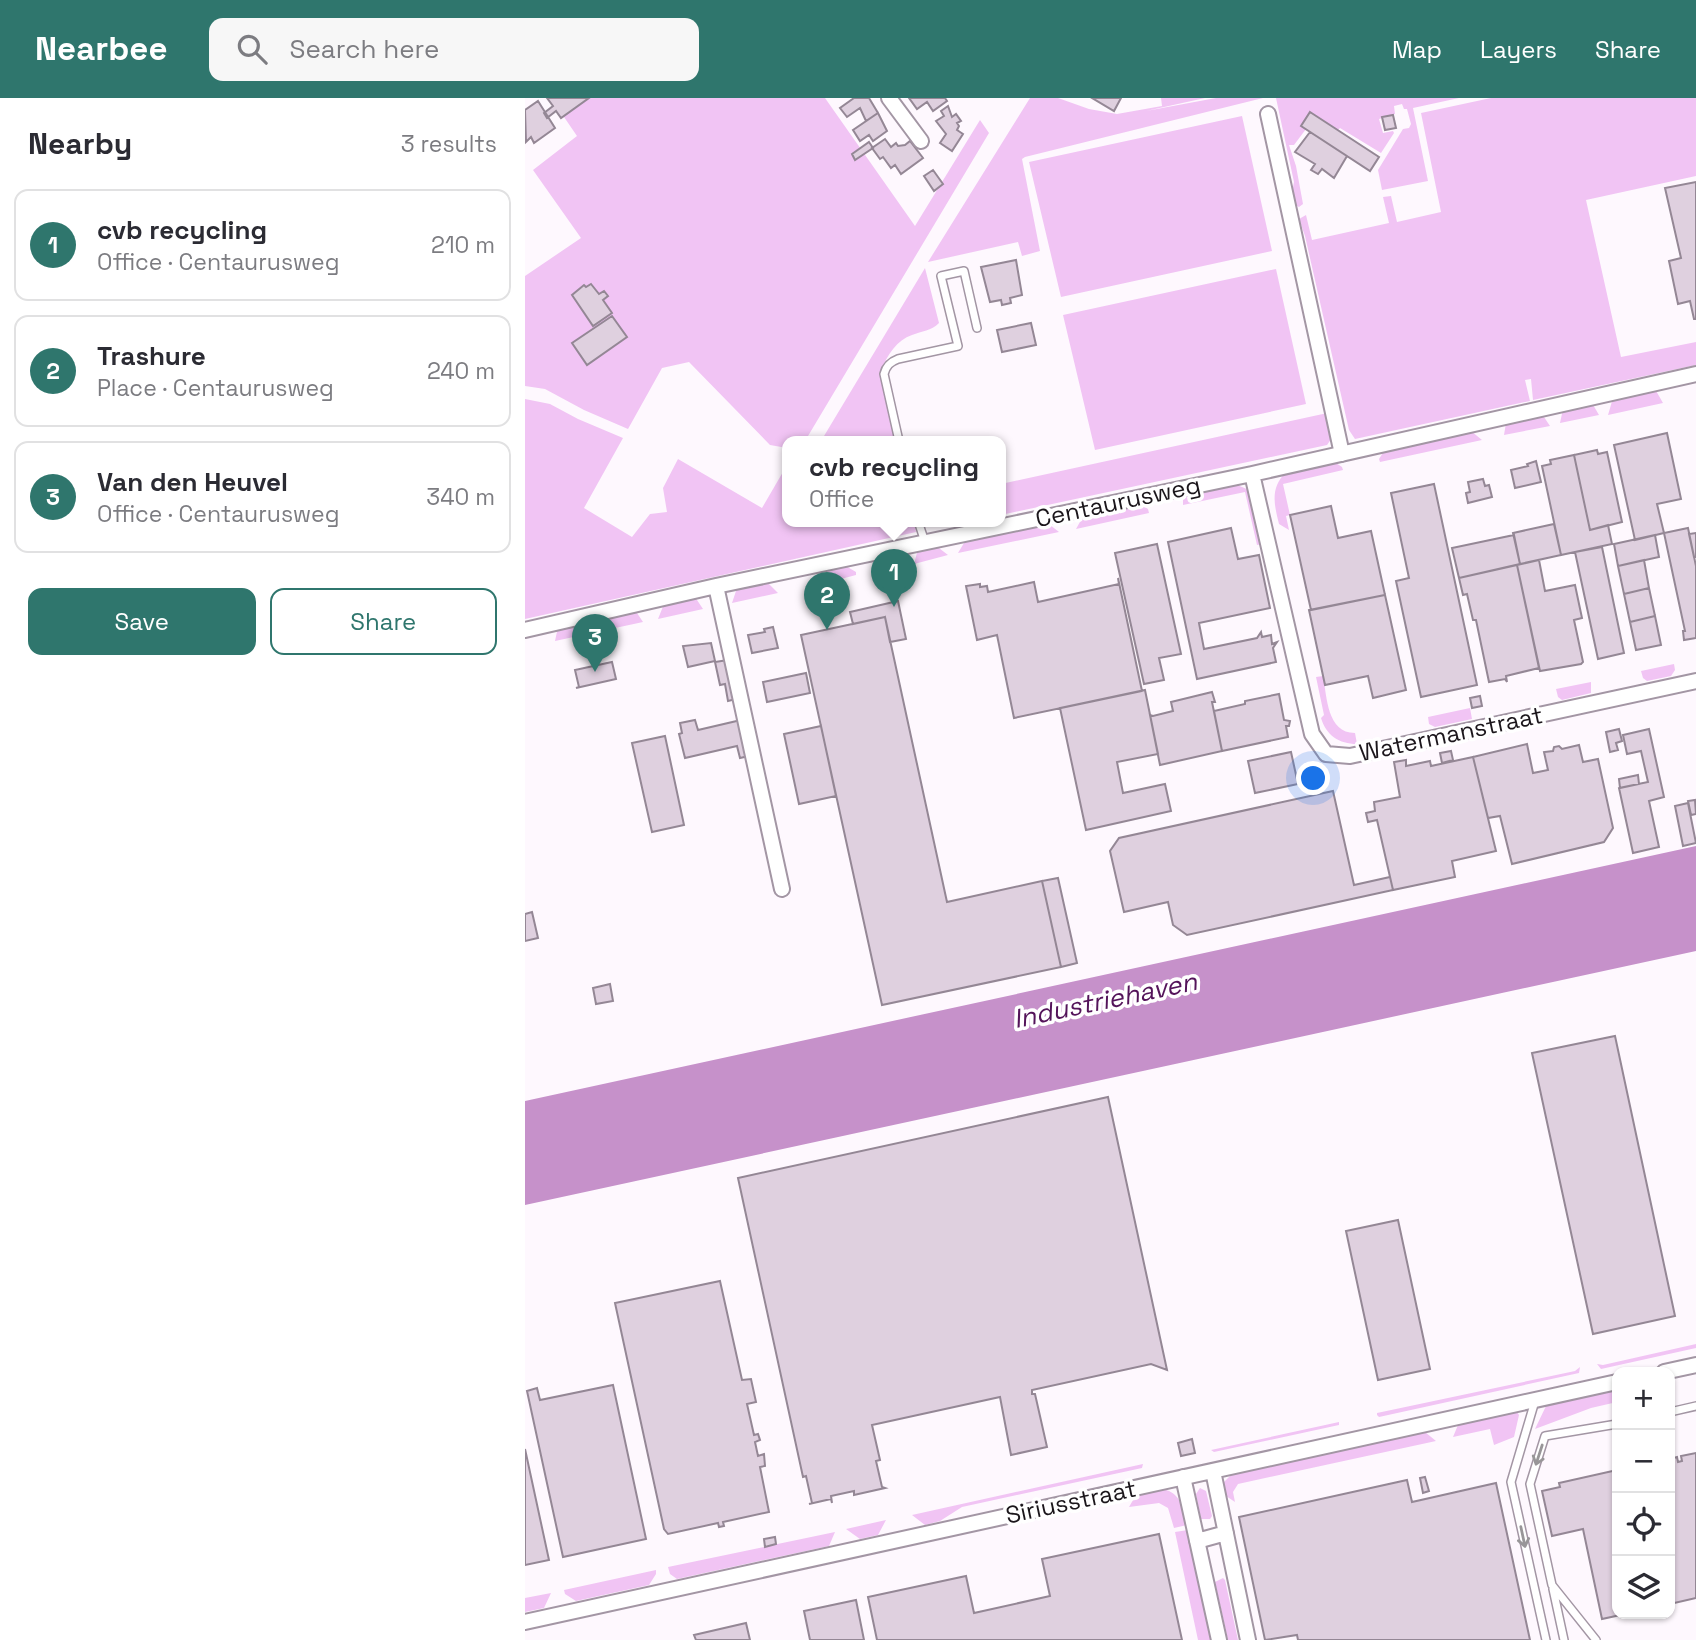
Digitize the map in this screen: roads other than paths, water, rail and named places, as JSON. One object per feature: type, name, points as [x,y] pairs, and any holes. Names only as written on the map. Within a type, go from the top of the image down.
[{"type":"street","points":[[890,98],[921,141]]},
{"type":"street","points":[[1268,114],[1342,454]]},
{"type":"street","name":"Centaurusweg","points":[[1006,520],[1252,474],[1696,374]]},
{"type":"street","name":"Watermanstraat","points":[[1252,474],[1312,734],[1326,754],[1350,757],[1696,681]]},
{"type":"street","name":"Centaurusweg","points":[[525,630],[972,527]]},
{"type":"street","points":[[716,586],[782,889]]},
{"type":"street","points":[[1675,1370],[1696,1365]]},
{"type":"street","name":"Siriusstraat","points":[[525,1622],[1612,1383]]},
{"type":"street","points":[[1213,1471],[1248,1640]]},
{"type":"street","points":[[1183,1477],[1219,1640]]},
{"type":"street","points":[[1198,1541],[1226,1534]]},
{"type":"lane","points":[[898,436],[885,368],[891,361],[958,346],[941,276],[964,271],[977,328]]},
{"type":"lane","points":[[921,527],[924,536]]},
{"type":"lane","points":[[1535,1401],[1511,1482],[1546,1640]]},
{"type":"lane","points":[[1675,1411],[1696,1406]]},
{"type":"lane","points":[[1564,1640],[1530,1484],[1545,1436],[1612,1425]]},
{"type":"lane","points":[[1552,1585],[1596,1640]]},
{"type":"water","name":"Industriehaven","points":[[1696,846],[1696,951],[525,1205],[525,1101]]},
{"type":"place","name":"cvb recycling","points":[[894,607]]},
{"type":"place","name":"Trashure","points":[[827,630]]},
{"type":"place","name":"Van den Heuvel","points":[[595,672]]}]
